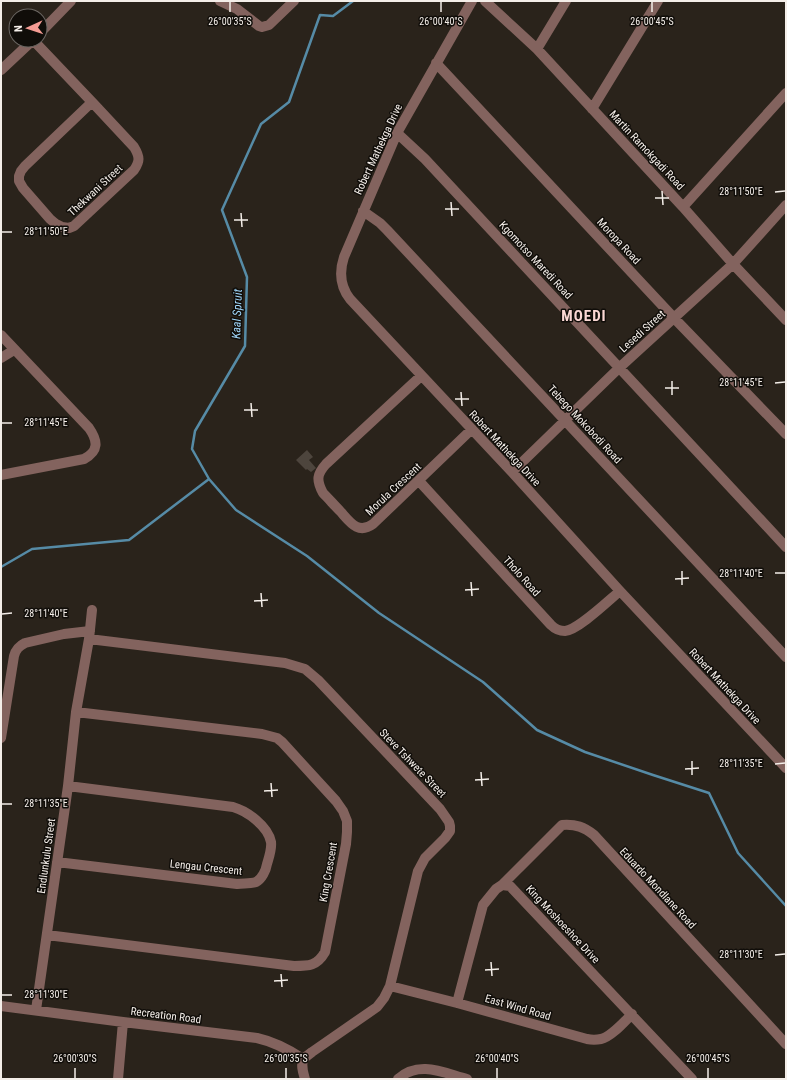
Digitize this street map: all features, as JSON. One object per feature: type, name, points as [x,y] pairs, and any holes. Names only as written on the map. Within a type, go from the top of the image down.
[{"type":"street","points":[[48,24],[70,1]]},
{"type":"street","points":[[220,1],[237,9],[262,27],[269,25],[294,1]]},
{"type":"street","points":[[237,9],[244,1]]},
{"type":"street","name":"Robert Mathekga Drive","points":[[472,1],[397,133],[342,263],[341,276],[343,288],[350,299],[421,376],[472,429],[620,591],[786,768]]},
{"type":"street","name":"Martin Ramokgadi Road","points":[[485,1],[537,49],[683,207],[733,264],[785,318]]},
{"type":"street","points":[[537,49],[566,1]]},
{"type":"street","points":[[592,109],[658,1]]},
{"type":"street","points":[[1,70],[24,48]]},
{"type":"street","name":"Thekwani Street","points":[[41,48],[92,102],[134,147],[138,153],[138,164],[134,170],[74,226],[68,228],[62,227],[50,219],[23,188],[19,181],[19,176],[25,166],[92,102]]},
{"type":"street","name":"Moropa Road","points":[[436,63],[674,318],[786,434]]},
{"type":"street","points":[[683,207],[786,93]]},
{"type":"street","name":"Kgomotso Maredi Road","points":[[397,133],[425,159],[786,546]]},
{"type":"street","name":"Lesedi Street","points":[[512,472],[619,368],[733,264],[786,205]]},
{"type":"street","name":"Tebego Mokobodi Road","points":[[363,211],[376,219],[387,230],[786,657]]},
{"type":"street","points":[[1,335],[89,428],[94,435],[96,442],[92,455],[84,459],[1,475]]},
{"type":"street","points":[[1,358],[14,350]]},
{"type":"street","name":"Morula Crescent","points":[[421,376],[326,464],[320,472],[318,477],[323,493],[352,525],[365,528],[373,524],[472,429]]},
{"type":"street","name":"Tholo Road","points":[[419,481],[551,626],[557,630],[565,631],[575,628],[620,591]]},
{"type":"street","name":"Endlunkulu Street","points":[[36,1010],[68,786],[76,712],[92,610]]},
{"type":"street","points":[[1,738],[4,703],[16,650],[25,643],[64,634],[89,635]]},
{"type":"street","name":"Steve Tshwete Street","points":[[89,635],[285,663],[305,669],[318,680],[440,809],[449,822],[450,831],[445,838],[424,858],[418,871],[390,986],[384,998],[377,1007],[303,1059]]},
{"type":"street","name":"King Crescent","points":[[47,936],[294,966],[310,966],[321,959],[325,952],[346,844],[347,822],[343,810],[277,738],[262,734],[76,712]]},
{"type":"street","name":"Lengau Crescent","points":[[57,862],[237,884],[258,881],[266,870],[271,851],[271,842],[264,828],[249,814],[233,807],[68,786]]},
{"type":"street","name":"Eduardo Mondlane Road","points":[[502,885],[562,825],[574,824],[587,829],[786,1044]]},
{"type":"street","points":[[457,1003],[483,905],[496,889],[502,885]]},
{"type":"street","name":"King Moshoeshoe Drive","points":[[502,885],[510,886],[692,1079]]},
{"type":"street","name":"East Wind Road","points":[[390,986],[595,1040],[605,1038],[610,1035],[632,1014]]},
{"type":"street","name":"Recreation Road","points":[[1,1006],[257,1038],[281,1045],[303,1059]]},
{"type":"street","points":[[118,1079],[123,1022]]},
{"type":"street","points":[[303,1059],[302,1069],[305,1079]]},
{"type":"street","points":[[398,1079],[410,1071],[424,1069],[467,1079]]},
{"type":"building","points":[[307,450],[313,457],[309,460],[316,468],[311,472],[307,469],[306,470],[296,460]]},
{"type":"waterway","name":"Kaal Spruit","points":[[1,567],[32,549],[129,540],[209,479],[192,449],[195,431],[245,346],[247,277],[222,210],[261,124],[289,102],[320,15],[333,16],[353,1]]},
{"type":"waterway","points":[[209,479],[236,510],[307,556],[379,613],[483,682],[537,730],[585,752],[709,793],[738,853],[786,906]]},
{"type":"district","name":"MOEDI","points":[[584,316]]}]
